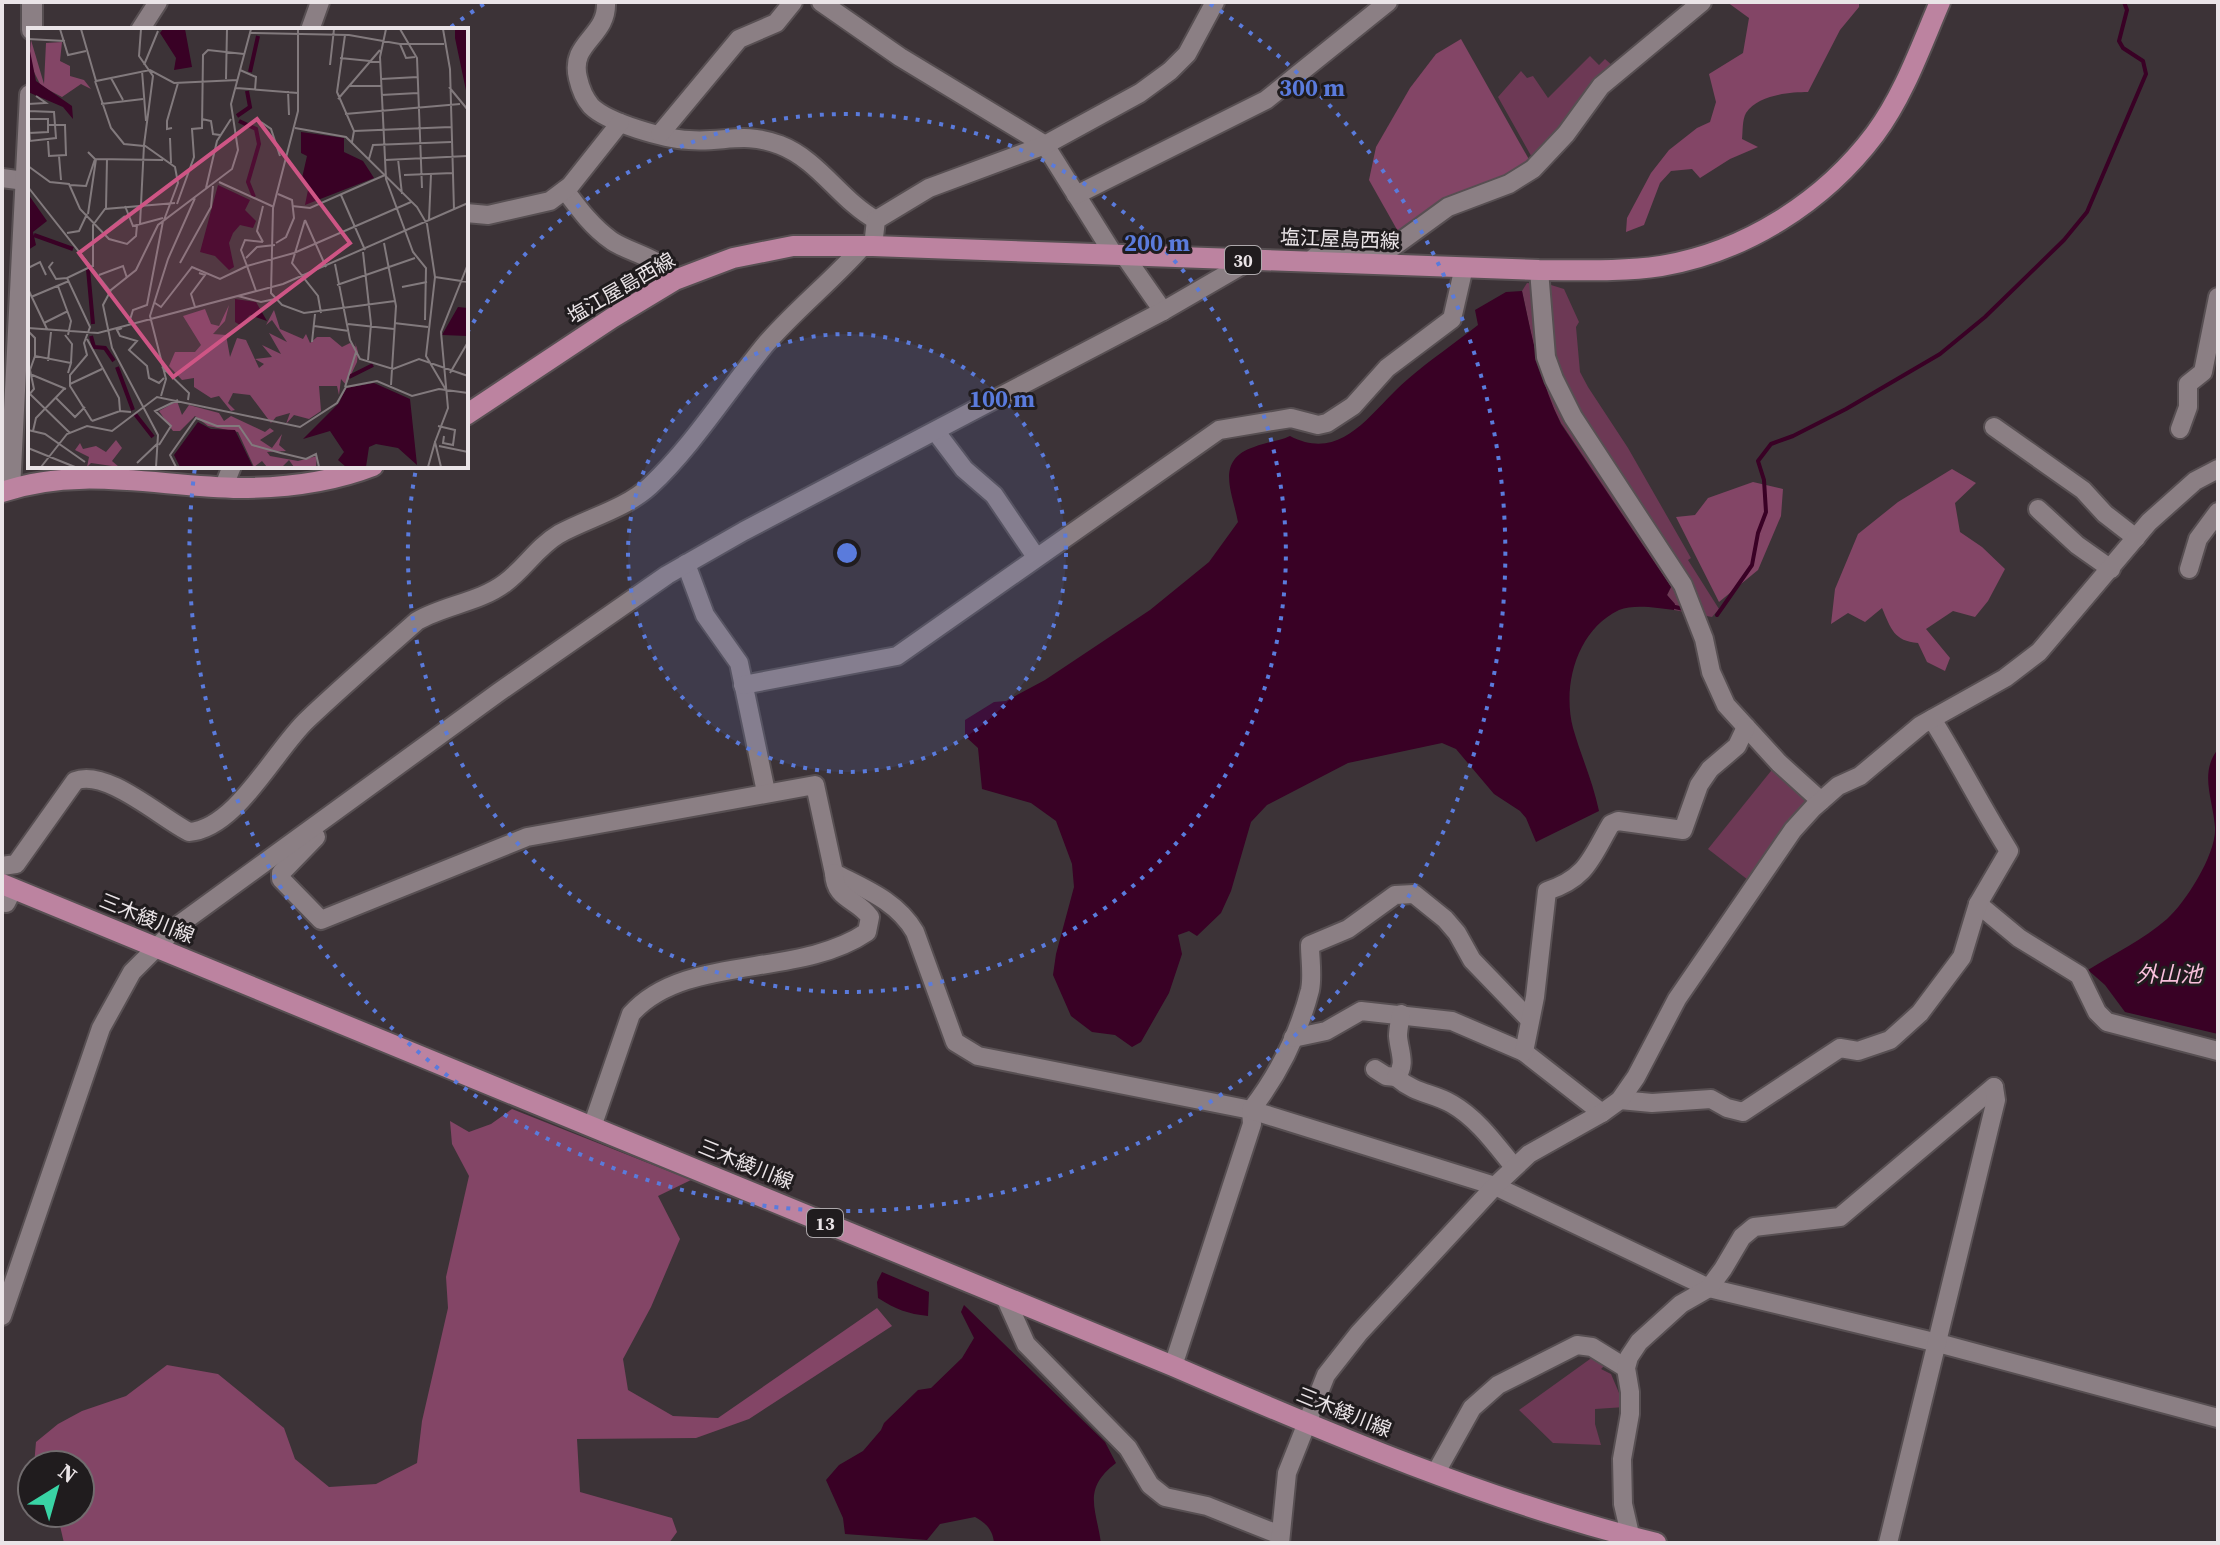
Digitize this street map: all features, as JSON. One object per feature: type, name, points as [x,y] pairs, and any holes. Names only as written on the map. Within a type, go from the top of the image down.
[{"type":"main road","name":"塩江屋島西線","points":[[468,414],[675,280],[733,258],[793,246],[868,246],[1539,270],[1661,266],[1720,251],[1780,222],[1832,182],[1876,133],[1940,2]]},
{"type":"main road","points":[[6,491],[25,484],[91,477],[224,486],[295,485],[353,474],[368,468]]},
{"type":"main road","name":"三木綾川線","points":[[6,892],[155,948],[1305,1423],[1500,1498],[1632,1540],[1656,1543]]},
{"type":"street","points":[[32,2],[32,28]]},
{"type":"street","points":[[141,28],[158,2]]},
{"type":"street","points":[[311,28],[320,2]]},
{"type":"street","points":[[606,2],[607,14],[602,26],[581,48],[576,62],[583,93],[592,106],[620,123],[688,140],[748,136],[780,145],[807,159],[848,199],[876,220]]},
{"type":"street","points":[[660,134],[739,39],[776,23],[793,2]]},
{"type":"street","points":[[821,2],[900,57],[1045,145],[1076,195],[1163,311]]},
{"type":"street","points":[[2,866],[16,864],[75,781],[83,777],[95,779],[132,796],[189,832],[226,816],[304,723],[417,621],[434,611],[489,593],[507,582],[541,546],[638,496],[651,485],[766,343],[868,246],[876,220],[929,188],[1045,145],[1140,93],[1187,54],[1215,2]]},
{"type":"street","points":[[1076,195],[1266,100],[1388,2]]},
{"type":"street","points":[[1309,262],[1329,245],[1393,247],[1448,207],[1509,184],[1533,169],[1566,134],[1601,86],[1702,2]]},
{"type":"street","points":[[468,213],[488,215],[550,201],[565,190],[620,123]]},
{"type":"street","points":[[6,491],[24,294],[28,140]]},
{"type":"street","points":[[2,178],[26,185]]},
{"type":"street","points":[[565,190],[592,225],[613,241],[660,264],[671,272],[675,280]]},
{"type":"street","points":[[2,1316],[101,1028],[132,972],[180,924],[499,692],[686,564],[1163,311],[1251,260]]},
{"type":"street","points":[[743,685],[897,656],[1219,430],[1291,418],[1318,425],[1327,423],[1353,406],[1387,368],[1452,319],[1464,267]]},
{"type":"street","points":[[1539,270],[1546,357],[1573,417],[1683,585],[1704,639],[1711,672],[1726,705],[1779,763],[1821,801]]},
{"type":"street","points":[[2180,429],[2188,407],[2188,384],[2211,377],[2218,297]]},
{"type":"street","points":[[1994,427],[2083,490],[2105,514],[2136,538]]},
{"type":"street","points":[[936,432],[964,469],[994,495],[1036,557]]},
{"type":"street","points":[[224,486],[231,468]]},
{"type":"street","points":[[1005,1297],[1026,1344],[1128,1448],[1150,1485],[1165,1497],[1207,1506],[1280,1539],[1287,1473],[1326,1375],[1359,1333],[1514,1167],[1529,1154],[1620,1100],[1636,1077],[1677,999],[1793,830],[1838,786],[1860,776],[1921,725],[2005,678],[2039,652],[2149,522],[2195,481],[2218,469]]},
{"type":"street","points":[[2038,509],[2077,545],[2111,569]]},
{"type":"street","points":[[2189,569],[2198,539],[2218,512]]},
{"type":"street","points":[[686,564],[705,615],[739,663],[766,792]]},
{"type":"street","points":[[1620,1100],[1652,1103],[1711,1099],[1743,1112],[1840,1048],[1858,1051],[1890,1040],[1920,1013],[1962,957],[1978,904],[2009,851],[1975,798],[1965,772],[1932,719]]},
{"type":"street","points":[[1524,1052],[1535,997],[1547,891],[1580,876],[1592,861],[1611,824],[1618,821],[1683,830],[1699,785],[1710,769],[1737,746],[1746,727]]},
{"type":"street","points":[[322,823],[325,828],[281,873],[281,879],[321,920],[527,837],[815,785],[835,885],[843,896],[864,909],[870,917],[867,932],[850,944],[812,956],[772,965],[720,970],[643,1001],[631,1014],[592,1127]]},
{"type":"street","points":[[834,873],[890,903],[907,918],[915,932],[955,1042],[978,1056],[1251,1110],[1495,1186],[1709,1288],[1938,1343],[2218,1418]]},
{"type":"street","points":[[1173,1366],[1252,1124],[1251,1110],[1272,1083],[1293,1038],[1310,988],[1310,945],[1348,929],[1395,895],[1406,892],[1414,894],[1445,919],[1472,960],[1529,1019]]},
{"type":"street","points":[[1978,904],[2019,938],[2079,975],[2097,1012],[2107,1022],[2218,1051]]},
{"type":"street","points":[[1293,1038],[1326,1031],[1361,1011],[1452,1021],[1524,1052],[1602,1113]]},
{"type":"street","points":[[1396,1077],[1402,1065],[1398,1033],[1401,1014]]},
{"type":"street","points":[[1375,1069],[1386,1076],[1396,1077],[1410,1089],[1452,1104],[1480,1125],[1514,1167]]},
{"type":"street","points":[[1632,1540],[1623,1504],[1622,1459],[1630,1414],[1626,1368],[1639,1342],[1681,1304],[1709,1288],[1742,1237],[1754,1227],[1840,1217],[1994,1087],[1996,1100],[1888,1543]]},
{"type":"street","points":[[1435,1474],[1472,1408],[1498,1385],[1577,1345],[1592,1347],[1626,1368]]},
{"type":"shaded area","points":[[1727,2],[1859,2],[1859,7],[1840,30],[1808,92],[1766,98],[1746,113],[1742,139],[1758,147],[1730,159],[1700,178],[1692,169],[1671,171],[1660,183],[1644,225],[1626,232],[1627,218],[1651,173],[1669,150],[1710,122],[1716,102],[1709,74],[1743,53],[1749,18]]},
{"type":"shaded area","points":[[1461,39],[1531,163],[1400,235],[1369,180],[1376,147],[1410,88],[1436,54]]},
{"type":"shaded area","points":[[1590,56],[1599,65],[1605,59],[1614,67],[1534,161],[1498,97],[1521,71],[1527,78],[1533,76],[1548,98]]},
{"type":"shaded area","points":[[1527,283],[1564,289],[1579,322],[1576,327],[1580,372],[1628,448],[1691,558],[1688,560],[1719,609],[1712,617],[1674,610],[1674,604],[1667,595],[1671,587],[1561,423],[1539,371],[1522,291]]},
{"type":"shaded area","points":[[1952,469],[1976,483],[1955,503],[1960,532],[2005,569],[1988,601],[1975,617],[1953,611],[1926,629],[1950,658],[1945,671],[1927,662],[1918,643],[1904,640],[1894,633],[1882,608],[1865,622],[1848,613],[1831,624],[1835,589],[1858,534],[1898,502]]},
{"type":"shaded area","points":[[1753,482],[1783,489],[1781,516],[1758,570],[1719,602],[1676,517],[1695,515],[1708,498]]},
{"type":"shaded area","points":[[1775,766],[1809,803],[1752,883],[1708,849]]},
{"type":"shaded area","points":[[512,1109],[691,1180],[658,1196],[680,1239],[651,1307],[623,1359],[628,1390],[673,1416],[718,1418],[877,1308],[892,1326],[749,1419],[696,1438],[577,1439],[580,1492],[672,1518],[677,1532],[669,1543],[64,1543],[61,1529],[96,1529],[96,1449],[35,1449],[36,1442],[58,1424],[82,1411],[126,1396],[167,1365],[218,1374],[284,1428],[295,1459],[329,1487],[376,1484],[417,1463],[422,1421],[448,1308],[446,1277],[469,1176],[452,1144],[450,1121],[469,1132],[491,1124]]},
{"type":"shaded area","points":[[1597,1354],[1606,1364],[1601,1369],[1611,1374],[1625,1407],[1595,1409],[1595,1424],[1601,1445],[1553,1443],[1519,1410]]},
{"type":"water","points":[[1522,291],[1542,375],[1561,424],[1671,587],[1667,595],[1675,604],[1674,610],[1639,607],[1619,610],[1593,631],[1576,660],[1570,711],[1599,811],[1536,842],[1520,811],[1494,794],[1456,749],[1442,743],[1348,763],[1267,805],[1251,822],[1231,891],[1221,913],[1197,936],[1189,931],[1178,935],[1182,954],[1169,993],[1141,1042],[1132,1047],[1115,1035],[1092,1032],[1071,1016],[1053,975],[1074,887],[1072,864],[1056,821],[1031,803],[982,789],[978,748],[965,736],[965,720],[994,702],[1006,701],[1045,680],[1150,610],[1209,562],[1238,522],[1229,478],[1234,460],[1242,453],[1290,436],[1309,443],[1326,443],[1342,438],[1369,418],[1416,372],[1478,325],[1475,310],[1506,292]]},
{"type":"water","name":"外山池","points":[[2218,749],[2218,1034],[2125,1012],[2105,985],[2088,970],[2139,940],[2167,919],[2199,876],[2214,838],[2208,777],[2212,758]]},
{"type":"water","points":[[882,1272],[929,1292],[928,1316],[902,1310],[878,1298],[877,1282]]},
{"type":"water","points":[[964,1305],[1105,1442],[1116,1463],[1105,1472],[1095,1491],[1101,1543],[994,1543],[988,1527],[975,1517],[940,1524],[927,1540],[845,1534],[843,1518],[826,1480],[839,1465],[863,1451],[884,1423],[918,1390],[931,1388],[962,1358],[974,1338],[961,1312]]},
{"type":"waterway","points":[[1717,615],[1752,565],[1766,512],[1764,480],[1758,461],[1771,444],[1846,409],[1940,354],[1985,317],[2064,240],[2087,212],[2146,74],[2143,61],[2123,48],[2119,41],[2127,10],[2124,2]]},
{"type":"waterway","points":[[1675,607],[1688,610]]}]
